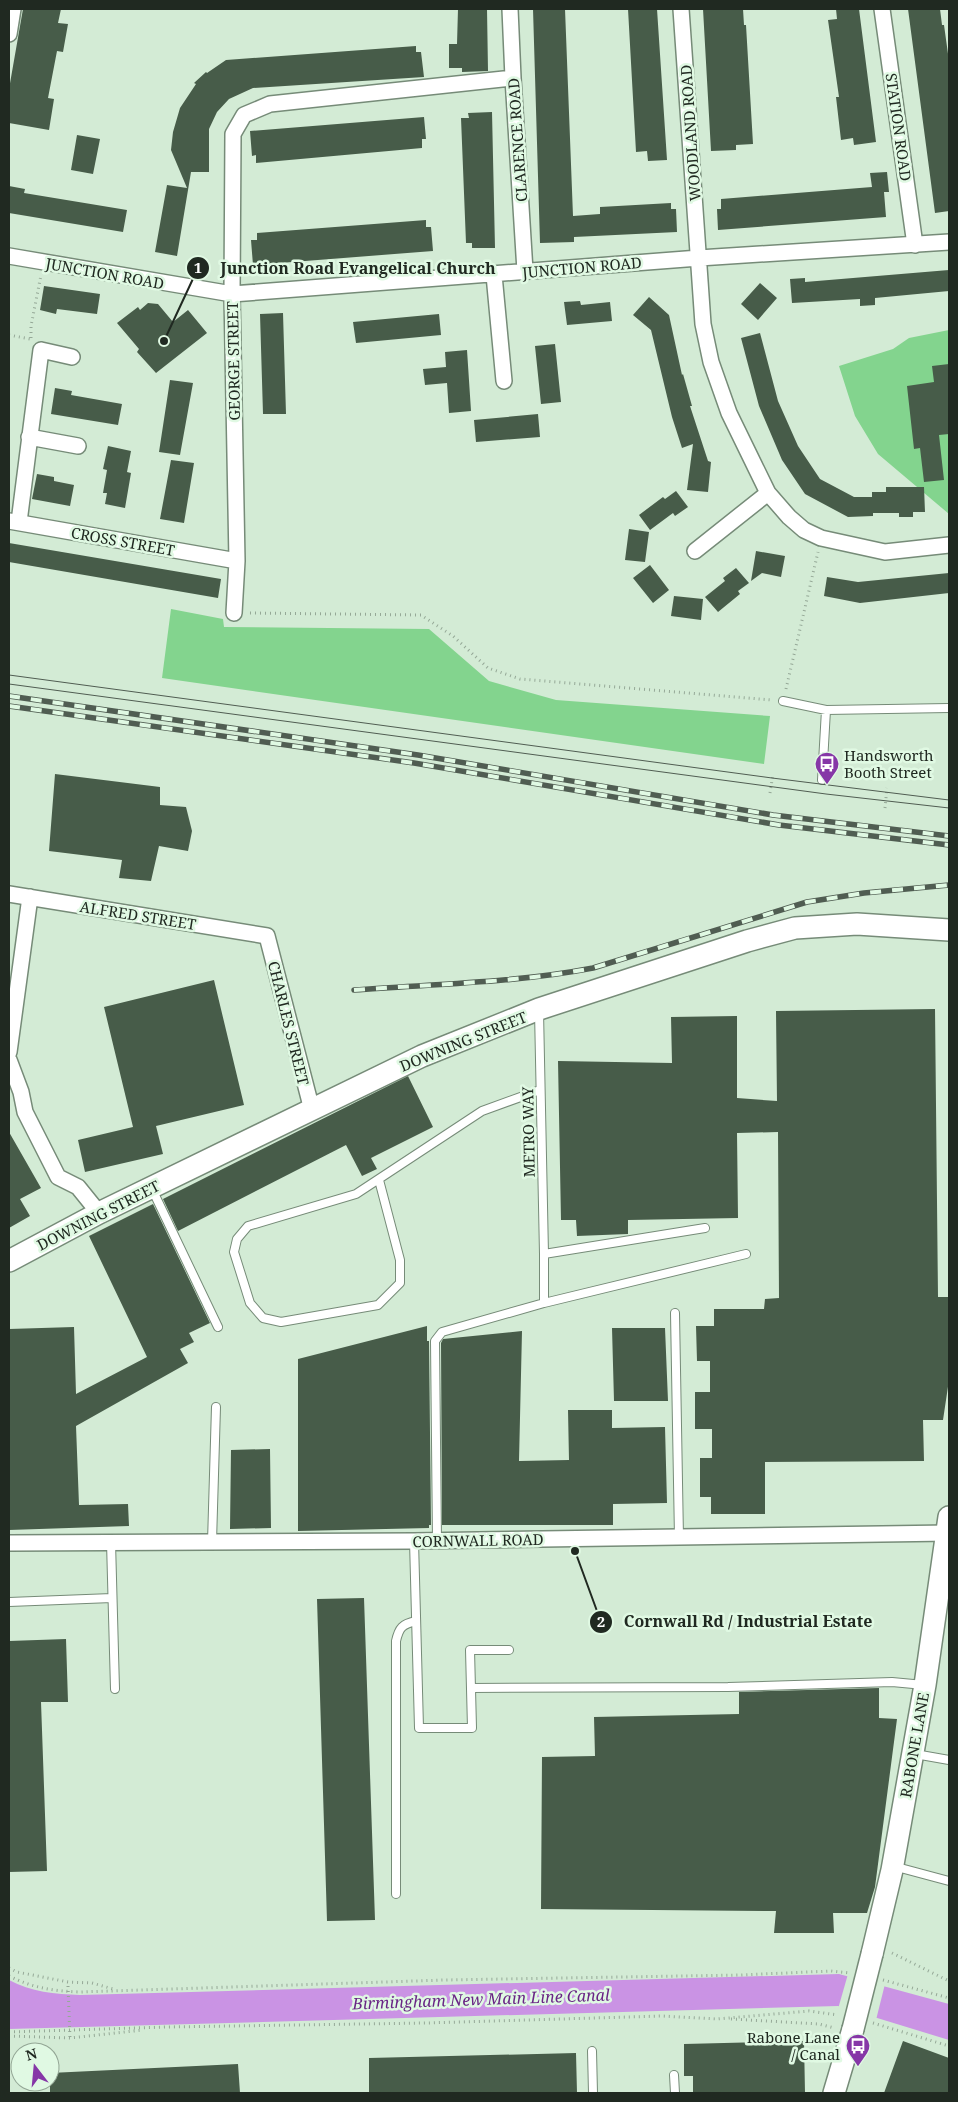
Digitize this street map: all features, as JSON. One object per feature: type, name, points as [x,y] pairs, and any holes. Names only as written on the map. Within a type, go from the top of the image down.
[{"type":"street","points":[[9,34],[13,9]]},
{"type":"street","name":"CLARENCE ROAD","points":[[510,9],[512,78],[525,271]]},
{"type":"street","name":"WOODLAND ROAD","points":[[681,9],[704,324],[711,362],[729,413],[768,493],[789,517],[804,530],[821,538],[885,552],[949,545]]},
{"type":"street","name":"STATION ROAD","points":[[882,9],[915,245]]},
{"type":"street","name":"GEORGE STREET","points":[[234,613],[237,562],[232,294],[233,134],[244,115],[270,104],[512,78]]},
{"type":"street","name":"JUNCTION ROAD","points":[[9,256],[232,294],[699,258],[949,242]]},
{"type":"street","points":[[494,274],[504,381]]},
{"type":"street","points":[[14,521],[29,437],[36,344],[72,357]]},
{"type":"street","points":[[29,437],[78,446]]},
{"type":"street","points":[[695,550],[768,493]]},
{"type":"street","name":"CROSS STREET","points":[[14,521],[237,562]]},
{"type":"street","name":"ALFRED STREET","points":[[9,894],[267,936]]},
{"type":"street","points":[[9,1052],[30,897]]},
{"type":"street","name":"DOWNING STREET","points":[[9,1261],[151,1187],[422,1056],[539,1010],[643,980],[747,941],[795,928],[857,924],[949,930]]},
{"type":"street","name":"CHARLES STREET","points":[[267,936],[312,1110]]},
{"type":"street","points":[[9,1060],[21,1092],[25,1112],[58,1177],[78,1186],[99,1213]]},
{"type":"street","name":"CORNWALL ROAD","points":[[9,1542],[437,1541],[679,1538],[948,1528]]},
{"type":"street","name":"RABONE LANE","points":[[854,2025],[893,1866],[925,1685],[948,1528]]},
{"type":"street","points":[[834,2093],[854,2025]]},
{"type":"lane","points":[[783,702],[826,710],[949,708]]},
{"type":"lane","points":[[822,780],[826,710]]},
{"type":"lane","name":"METRO WAY","points":[[539,1010],[544,1303]]},
{"type":"lane","points":[[379,1180],[400,1260],[400,1283],[378,1305],[281,1322],[263,1318],[250,1303],[234,1252],[237,1239],[248,1226],[356,1194],[482,1111],[540,1090]]},
{"type":"lane","points":[[151,1187],[218,1327]]},
{"type":"lane","points":[[544,1254],[705,1228]]},
{"type":"lane","points":[[437,1541],[436,1341],[442,1332],[544,1303],[746,1254]]},
{"type":"lane","points":[[675,1313],[679,1538]]},
{"type":"lane","points":[[212,1542],[216,1407]]},
{"type":"lane","points":[[414,1541],[419,1728],[472,1728],[470,1650],[509,1650]]},
{"type":"lane","points":[[111,1542],[114,1689]]},
{"type":"lane","points":[[9,1602],[112,1598]]},
{"type":"lane","points":[[396,1894],[396,1642],[399,1630],[403,1625],[416,1621]]},
{"type":"lane","points":[[471,1688],[728,1687],[892,1682],[925,1685]]},
{"type":"lane","points":[[913,1753],[949,1760]]},
{"type":"lane","points":[[893,1866],[949,1881]]},
{"type":"lane","points":[[592,2051],[593,2093]]},
{"type":"lane","points":[[674,2075],[675,2093]]},
{"type":"path","points":[[36,344],[31,326],[43,263]]},
{"type":"path","points":[[9,335],[36,344]]},
{"type":"path","points":[[234,613],[421,615],[453,636],[488,668],[520,679],[783,702],[821,538]]},
{"type":"path","points":[[770,793],[773,774]]},
{"type":"path","points":[[884,808],[887,788]]},
{"type":"path","points":[[873,1949],[949,1981]]},
{"type":"path","points":[[9,1968],[17,1972],[68,1984],[92,1982],[116,1990]]},
{"type":"path","points":[[9,1976],[21,1983],[58,1991],[445,1980],[740,1975],[831,1971],[852,1973]]},
{"type":"path","points":[[14,1978],[17,1972]]},
{"type":"path","points":[[878,1980],[949,1998]]},
{"type":"path","points":[[68,1984],[70,2038]]},
{"type":"path","points":[[717,2019],[809,2011],[854,2025],[949,2046]]},
{"type":"path","points":[[9,2034],[166,2027],[426,2023],[662,2016],[854,2025]]},
{"type":"path","points":[[9,2034],[70,2038],[166,2027]]},
{"type":"green space","points":[[949,330],[949,514],[878,454],[855,416],[839,366],[893,349],[909,338]]},
{"type":"green space","points":[[171,609],[223,619],[224,627],[429,629],[489,681],[556,700],[770,716],[764,764],[162,678]]},
{"type":"water","name":"Birmingham New Main Line Canal","points":[[839,1974],[949,2004],[949,2040],[838,2006],[9,2029],[9,1980],[43,1992],[80,1995]]},
{"type":"pier","points":[[848,1974],[885,1984],[876,2020],[838,2009]]},
{"type":"building","points":[[23,9],[61,9],[58,23],[68,24],[63,52],[57,51],[48,98],[54,99],[49,130],[9,123],[9,89]]},
{"type":"building","points":[[458,9],[487,9],[488,71],[462,72],[462,68],[449,68],[449,44],[457,44]]},
{"type":"building","points":[[533,9],[565,9],[573,216],[600,214],[600,207],[671,203],[671,209],[676,209],[677,232],[574,237],[574,242],[540,243]]},
{"type":"building","points":[[628,9],[657,9],[667,160],[648,161],[647,151],[636,152]]},
{"type":"building","points":[[703,9],[743,9],[744,25],[746,25],[753,144],[736,145],[736,150],[711,151]]},
{"type":"building","points":[[836,9],[859,9],[876,142],[854,145],[853,138],[841,140],[836,97],[839,97],[828,20],[837,19]]},
{"type":"building","points":[[908,9],[940,9],[942,25],[944,25],[949,61],[949,211],[935,213]]},
{"type":"building","points":[[416,46],[416,52],[421,52],[424,77],[253,88],[229,99],[217,112],[209,129],[209,172],[191,172],[177,256],[155,252],[167,185],[187,188],[171,150],[173,132],[180,108],[196,84],[194,83],[206,72],[226,60]]},
{"type":"building","points":[[492,112],[495,248],[472,248],[472,243],[466,243],[461,118],[469,118],[468,113]]},
{"type":"building","points":[[424,117],[426,139],[422,139],[422,148],[256,163],[256,155],[252,156],[250,131]]},
{"type":"building","points":[[77,135],[100,139],[93,174],[71,170]]},
{"type":"building","points":[[887,172],[889,192],[884,192],[886,217],[718,230],[717,209],[721,209],[721,199],[872,187],[870,173]]},
{"type":"building","points":[[9,186],[25,189],[24,193],[127,210],[123,232],[9,213]]},
{"type":"building","points":[[426,220],[426,227],[431,227],[433,251],[253,265],[251,240],[257,240],[257,233]]},
{"type":"building","points":[[949,270],[949,291],[875,298],[875,305],[860,306],[860,299],[792,303],[790,279],[805,278],[805,282]]},
{"type":"building","points":[[760,283],[777,298],[758,320],[741,304]]},
{"type":"building","points":[[44,286],[100,294],[97,314],[57,309],[56,314],[40,310]]},
{"type":"building","points":[[649,297],[669,315],[682,375],[692,406],[690,406],[708,461],[711,462],[708,492],[687,490],[693,444],[682,448],[672,417],[651,330],[633,315]]},
{"type":"building","points":[[580,301],[581,305],[610,302],[612,321],[567,325],[564,302]]},
{"type":"building","points":[[148,303],[158,304],[173,322],[188,310],[207,333],[156,373],[137,352],[139,349],[117,323],[138,307],[140,310]]},
{"type":"building","points":[[283,313],[286,414],[263,414],[260,314]]},
{"type":"building","points":[[439,314],[441,335],[356,343],[353,322]]},
{"type":"building","points":[[760,333],[778,401],[798,446],[820,479],[854,497],[872,497],[872,492],[886,492],[886,487],[924,487],[925,512],[913,512],[913,517],[899,517],[899,513],[873,513],[873,516],[848,517],[805,494],[782,460],[759,406],[741,338]]},
{"type":"building","points":[[555,344],[561,402],[541,404],[535,346]]},
{"type":"building","points":[[467,350],[471,411],[449,413],[447,383],[425,385],[423,369],[446,367],[445,352]]},
{"type":"building","points":[[949,364],[949,434],[939,435],[944,480],[924,482],[920,448],[914,449],[907,386],[934,382],[932,366]]},
{"type":"building","points":[[170,380],[193,383],[180,455],[159,452]]},
{"type":"building","points":[[55,388],[72,391],[71,395],[122,404],[118,425],[51,414]]},
{"type":"building","points":[[538,414],[540,437],[476,442],[474,420]]},
{"type":"building","points":[[108,446],[131,451],[127,472],[131,473],[125,508],[105,504],[107,493],[103,493],[107,470],[103,469]]},
{"type":"building","points":[[171,460],[194,463],[184,523],[160,519]]},
{"type":"building","points":[[37,474],[54,477],[54,481],[74,485],[70,506],[32,499]]},
{"type":"building","points":[[676,491],[688,507],[675,516],[673,513],[650,530],[639,515],[663,497],[665,499]]},
{"type":"building","points":[[629,529],[649,532],[645,562],[625,560]]},
{"type":"building","points":[[9,543],[221,579],[218,598],[9,562]]},
{"type":"building","points":[[756,551],[785,556],[781,577],[762,573],[751,581]]},
{"type":"building","points":[[650,565],[669,590],[653,603],[633,578]]},
{"type":"building","points":[[736,568],[749,583],[738,591],[740,594],[718,612],[705,597],[725,581],[723,578]]},
{"type":"building","points":[[949,573],[949,593],[860,603],[824,596],[827,577],[858,582]]},
{"type":"building","points":[[674,596],[703,599],[701,620],[671,616]]},
{"type":"building","points":[[55,774],[160,787],[160,805],[186,807],[192,831],[188,851],[159,846],[151,881],[119,878],[122,860],[49,851]]},
{"type":"building","points":[[214,980],[244,1105],[156,1126],[163,1154],[85,1172],[78,1140],[133,1127],[104,1007]]},
{"type":"building","points":[[935,1009],[938,1297],[949,1297],[949,1380],[943,1420],[923,1420],[924,1461],[765,1462],[765,1514],[711,1514],[711,1497],[700,1497],[700,1458],[712,1458],[712,1429],[695,1429],[695,1392],[710,1392],[710,1361],[697,1361],[696,1326],[714,1326],[714,1309],[764,1309],[765,1299],[779,1298],[778,1132],[737,1133],[738,1218],[628,1220],[628,1234],[577,1236],[576,1220],[561,1220],[558,1061],[672,1063],[671,1017],[737,1016],[737,1098],[777,1101],[776,1011]]},
{"type":"building","points":[[408,1076],[433,1127],[371,1158],[377,1169],[362,1176],[346,1145],[178,1231],[163,1199]]},
{"type":"building","points":[[9,1132],[41,1188],[20,1199],[30,1216],[9,1228]]},
{"type":"building","points":[[153,1204],[210,1323],[189,1333],[194,1342],[180,1349],[188,1363],[76,1426],[79,1505],[128,1504],[129,1526],[9,1530],[9,1329],[74,1327],[76,1394],[147,1357],[89,1236]]},
{"type":"building","points":[[427,1326],[427,1341],[429,1341],[431,1525],[429,1525],[429,1528],[298,1531],[298,1359]]},
{"type":"building","points":[[612,1328],[665,1328],[668,1401],[614,1401]]},
{"type":"building","points":[[522,1331],[519,1461],[569,1460],[568,1410],[612,1410],[612,1428],[665,1427],[667,1503],[613,1504],[613,1525],[442,1525],[441,1343],[443,1339]]},
{"type":"building","points":[[270,1449],[271,1528],[230,1529],[231,1450]]},
{"type":"building","points":[[364,1598],[375,1920],[327,1921],[317,1599]]},
{"type":"building","points":[[66,1639],[68,1702],[41,1702],[47,1871],[9,1872],[9,1641]]},
{"type":"building","points":[[879,1688],[879,1718],[897,1719],[875,1887],[867,1913],[833,1913],[834,1933],[774,1933],[776,1911],[541,1909],[542,1757],[595,1756],[594,1717],[739,1714],[739,1692]]},
{"type":"building","points":[[804,2041],[805,2093],[693,2093],[693,2076],[684,2076],[684,2044]]},
{"type":"building","points":[[903,2041],[949,2058],[949,2093],[884,2093]]},
{"type":"building","points":[[576,2053],[577,2093],[369,2093],[369,2058]]},
{"type":"building","points":[[238,2064],[240,2093],[50,2093],[60,2092],[60,2073]]},
{"type":"tram line","points":[[9,675],[772,778],[949,800]]},
{"type":"tram line","points":[[9,684],[826,794],[949,808]]},
{"type":"railway","points":[[9,696],[418,755],[773,815],[949,836]]},
{"type":"railway","points":[[9,706],[414,763],[779,825],[949,845]]},
{"type":"railway","points":[[354,990],[504,980],[593,968],[807,902],[864,893],[949,885]]},
{"type":"place","name":"Junction Road Evangelical Church","points":[[164,341]]},
{"type":"place","name":"Handsworth Booth Street","points":[[827,785]]},
{"type":"place","name":"Cornwall Rd / Industrial Estate","points":[[575,1551]]},
{"type":"place","name":"Rabone Lane / Canal","points":[[858,2067]]}]
